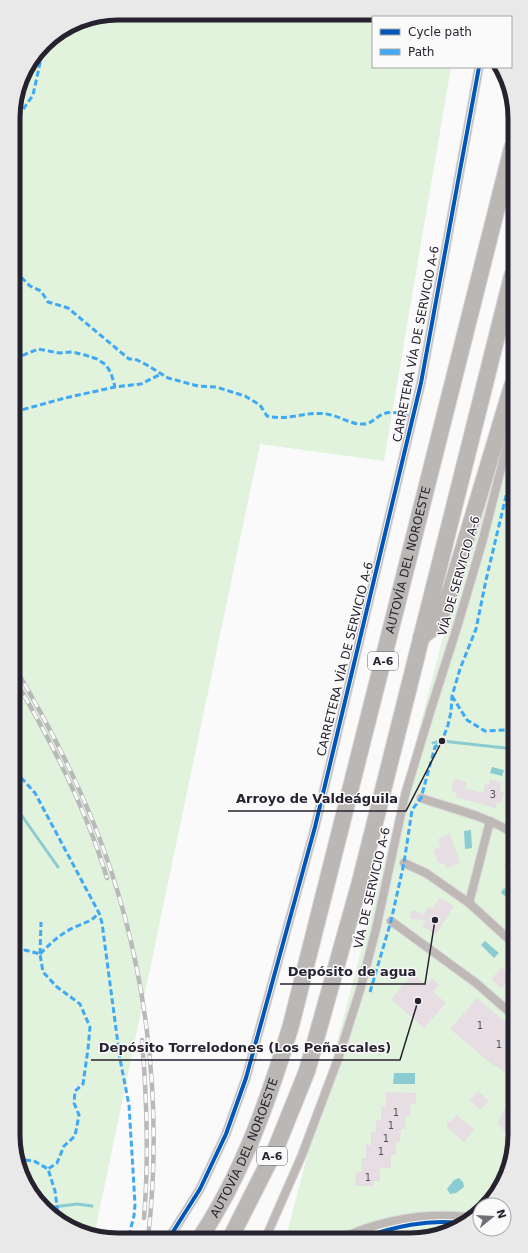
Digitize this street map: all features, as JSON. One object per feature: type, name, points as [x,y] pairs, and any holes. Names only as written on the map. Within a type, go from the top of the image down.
[{"type":"highway","name":"AUTOVÍA DEL NOROESTE","points":[[203,1233],[238,1170],[258,1125],[278,1070],[292,1025],[508,164]]},
{"type":"highway","name":"A-6","points":[[233,1233],[276,1148],[307,1071],[360,882],[508,292]]},
{"type":"highway","points":[[421,637],[437,625],[452,586],[508,399]]},
{"type":"street","name":"CARRETERA VÍA DE SERVICIO A-6","points":[[172,1233],[200,1189],[226,1134],[246,1078],[315,827],[421,384],[479,68]]},
{"type":"street","name":"VÍA DE SERVICIO A-6","points":[[268,1233],[302,1155],[338,1060],[360,990],[377,922],[405,795],[430,708],[484,539],[508,439]]},
{"type":"street","points":[[421,798],[490,821],[508,830]]},
{"type":"street","points":[[469,903],[490,821]]},
{"type":"street","points":[[404,863],[426,873],[469,903],[508,939]]},
{"type":"street","points":[[391,921],[476,983],[508,1011]]},
{"type":"street","points":[[356,1233],[388,1222],[415,1218],[464,1217]]},
{"type":"green space","points":[[111,20],[372,20],[372,68],[451,68],[384,461],[260,444],[95,1230],[86,1228],[63,1217],[44,1200],[36,1190],[27,1173],[23,1161],[20,1135],[20,111],[23,92],[27,80],[36,63],[58,40],[80,27],[92,23]]},
{"type":"green space","points":[[508,389],[508,1142],[505,1161],[498,1179],[486,1197],[472,1197],[472,1211],[470,1213],[448,1226],[436,1230],[410,1233],[287,1233]]},
{"type":"water","points":[[492,767],[504,770],[502,776],[490,773]]},
{"type":"water","points":[[471,830],[472,848],[465,849],[464,831]]},
{"type":"water","points":[[504,888],[508,891],[508,898],[501,893]]},
{"type":"water","points":[[485,941],[499,953],[494,958],[481,945]]},
{"type":"water","points":[[394,1073],[415,1073],[415,1084],[393,1084]]},
{"type":"water","points":[[459,1178],[463,1182],[464,1187],[456,1193],[450,1194],[447,1189],[454,1180]]},
{"type":"building","points":[[454,779],[467,782],[465,789],[483,793],[485,784],[489,785],[490,779],[501,782],[500,791],[504,792],[501,803],[497,802],[496,808],[455,797],[457,792],[451,791]]},
{"type":"building","points":[[450,834],[460,863],[446,868],[444,864],[441,864],[440,862],[438,863],[433,850],[441,847],[438,839]]},
{"type":"building","points":[[508,861],[508,871],[503,867]]},
{"type":"building","points":[[440,898],[454,906],[436,934],[422,926],[426,920],[412,919],[410,914],[414,910],[423,915],[429,906],[432,909]]},
{"type":"building","points":[[502,967],[508,974],[508,982],[501,989],[491,979]]},
{"type":"building","points":[[413,974],[425,985],[432,978],[439,985],[433,992],[446,1003],[424,1028],[391,999]]},
{"type":"building","points":[[477,998],[508,1024],[508,1067],[504,1072],[495,1065],[494,1066],[450,1029]]},
{"type":"building","points":[[478,1091],[489,1101],[480,1109],[470,1100]]},
{"type":"building","points":[[386,1092],[416,1093],[416,1104],[411,1103],[410,1116],[406,1116],[405,1129],[401,1129],[400,1142],[396,1142],[396,1155],[391,1155],[391,1168],[380,1168],[380,1181],[374,1181],[374,1186],[355,1186],[356,1172],[362,1171],[361,1158],[366,1158],[366,1145],[371,1145],[371,1132],[376,1133],[376,1120],[381,1120],[381,1107],[386,1107]]},
{"type":"building","points":[[505,1108],[508,1111],[508,1128],[506,1132],[497,1124]]},
{"type":"building","points":[[457,1115],[474,1129],[464,1142],[447,1127],[447,1123]]},
{"type":"waterway","points":[[433,743],[442,741],[508,748]]},
{"type":"waterway","points":[[20,813],[58,867]]},
{"type":"waterway","points":[[51,1207],[77,1204],[92,1206]]},
{"type":"railway","points":[[20,677],[58,744],[86,804],[112,873],[127,924],[138,975],[152,1080],[154,1133],[148,1233]]},
{"type":"railway","points":[[20,689],[42,727],[67,776],[99,852],[107,878]]},
{"type":"railway","points":[[142,1040],[147,1129],[146,1196],[144,1218]]},
{"type":"marked path","points":[[20,114],[33,95],[40,59]]},
{"type":"marked path","points":[[20,276],[30,286],[41,291],[48,302],[68,308],[129,359],[135,359],[168,378],[198,386],[216,387],[245,396],[260,405],[267,416],[283,418],[315,413],[335,416],[360,424],[369,423],[380,415],[390,412],[413,417]]},
{"type":"marked path","points":[[20,356],[38,349],[59,353],[72,352],[85,355],[97,359],[106,365],[111,373],[115,387]]},
{"type":"marked path","points":[[20,410],[65,398],[115,387],[141,384],[161,374]]},
{"type":"marked path","points":[[370,992],[391,921],[404,863],[412,810],[421,798],[435,747],[442,741],[448,725],[452,696],[460,669],[476,629],[486,580],[508,490]]},
{"type":"marked path","points":[[452,696],[467,720],[485,731],[508,730]]},
{"type":"marked path","points":[[20,776],[35,793],[99,913],[102,923],[120,1059],[129,1105],[135,1204],[134,1216],[129,1233]]},
{"type":"marked path","points":[[40,954],[61,935],[70,929],[90,921],[99,913]]},
{"type":"marked path","points":[[40,954],[41,922]]},
{"type":"marked path","points":[[20,953],[25,950],[40,954],[43,972],[57,987],[80,1004],[90,1027],[83,1084],[75,1091],[74,1103],[79,1115],[75,1136],[64,1146],[57,1163],[48,1169]]},
{"type":"marked path","points":[[23,1160],[34,1161],[48,1169],[55,1191],[58,1213]]},
{"type":"cycle path","points":[[172,1233],[200,1189],[226,1134],[246,1078],[315,827],[421,383],[479,68]]},
{"type":"cycle path","points":[[377,1233],[423,1223],[454,1223]]},
{"type":"place","name":"Arroyo de Valdeáguila","points":[[442,741]]},
{"type":"place","name":"Depósito de agua","points":[[435,920]]},
{"type":"place","name":"Depósito Torrelodones (Los Peñascales)","points":[[418,1001]]}]
